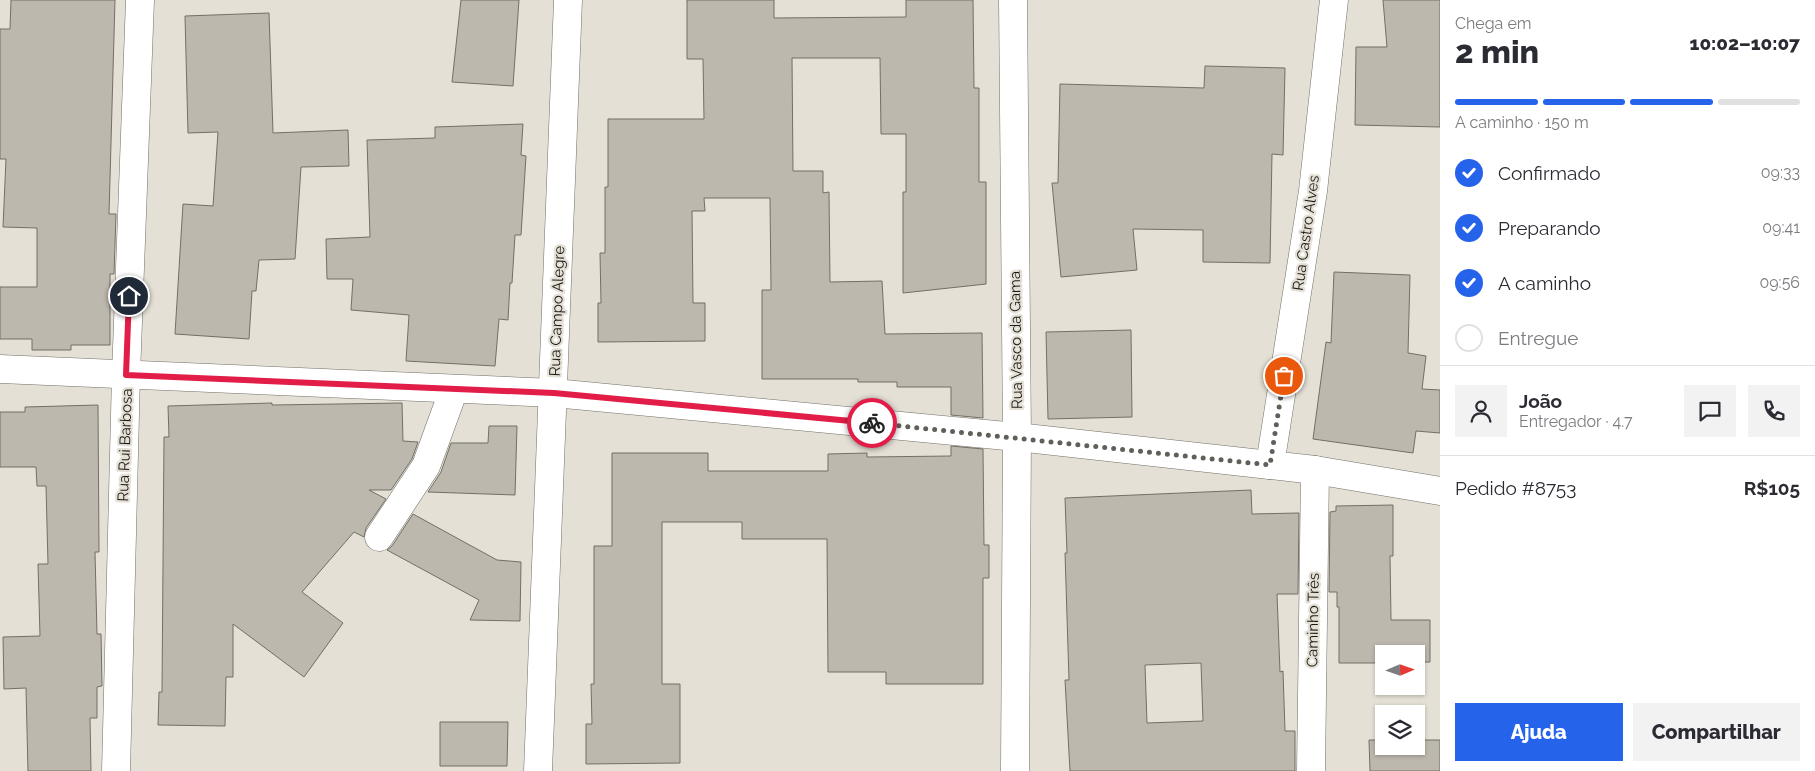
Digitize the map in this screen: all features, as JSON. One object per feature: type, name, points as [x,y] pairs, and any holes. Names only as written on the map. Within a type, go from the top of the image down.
[{"type":"street","name":"Rua Rui Barbosa","points":[[116,771],[126,375],[140,0]]},
{"type":"street","name":"Rua Campo Alegre","points":[[538,771],[568,0]]},
{"type":"street","name":"Rua Vasco da Gama","points":[[1013,0],[1017,437],[1015,771]]},
{"type":"street","name":"Rua Castro Alves","points":[[1270,465],[1313,192],[1334,0]]},
{"type":"street","points":[[0,369],[554,393],[1017,437],[1315,470],[1440,491]]},
{"type":"street","points":[[379,537],[426,466],[454,389]]},
{"type":"street","name":"Caminho Três","points":[[1311,771],[1315,470]]},
{"type":"building","points":[[11,0],[115,0],[109,214],[116,214],[114,274],[110,274],[110,345],[71,345],[71,350],[32,350],[32,339],[0,339],[0,287],[37,287],[37,228],[3,227],[6,159],[0,159],[0,29],[10,29]]},
{"type":"building","points":[[461,0],[519,0],[513,86],[452,82]]},
{"type":"building","points":[[687,0],[774,0],[774,18],[906,17],[906,0],[973,0],[974,88],[979,88],[979,182],[986,182],[986,284],[903,293],[903,192],[906,192],[906,134],[881,134],[880,58],[792,58],[793,171],[823,171],[823,193],[829,192],[830,282],[882,281],[885,334],[982,333],[983,418],[951,415],[951,387],[897,387],[897,382],[858,382],[858,379],[762,379],[762,290],[771,290],[770,198],[704,198],[705,211],[692,211],[693,303],[705,303],[705,341],[598,342],[598,303],[601,303],[600,253],[605,253],[605,187],[608,187],[608,119],[704,119],[703,59],[687,59]]},
{"type":"building","points":[[1383,0],[1440,0],[1440,127],[1355,125],[1356,47],[1387,47]]},
{"type":"building","points":[[269,13],[273,133],[348,130],[349,166],[301,167],[295,259],[259,260],[256,291],[252,291],[249,339],[175,334],[183,204],[213,206],[218,132],[188,133],[185,16]]},
{"type":"building","points":[[1205,66],[1285,68],[1283,155],[1272,154],[1270,263],[1203,262],[1203,230],[1133,229],[1137,270],[1061,277],[1052,183],[1058,183],[1060,84],[1204,88]]},
{"type":"building","points":[[523,124],[521,155],[526,156],[521,235],[515,235],[508,320],[499,319],[495,366],[406,361],[409,315],[351,310],[353,279],[327,279],[326,239],[370,237],[367,140],[435,138],[435,127]]},
{"type":"building","points":[[1334,272],[1410,275],[1408,353],[1426,356],[1422,389],[1440,390],[1440,433],[1416,431],[1413,453],[1313,439],[1326,342],[1331,343]]},
{"type":"building","points":[[1131,330],[1132,417],[1048,419],[1046,332]]},
{"type":"building","points":[[272,403],[272,405],[402,403],[403,441],[418,442],[412,459],[391,490],[369,490],[386,499],[366,528],[364,537],[354,532],[302,592],[343,623],[304,677],[233,624],[233,677],[226,677],[225,726],[158,725],[159,692],[162,692],[164,437],[169,437],[168,406]]},
{"type":"building","points":[[98,405],[99,552],[95,552],[97,634],[101,634],[102,686],[97,687],[97,718],[90,718],[91,771],[28,771],[26,688],[4,689],[3,637],[40,636],[38,564],[48,564],[46,486],[37,486],[36,467],[0,467],[0,412],[25,412],[25,407]]},
{"type":"building","points":[[489,426],[517,426],[515,495],[428,492],[441,472],[451,443],[488,443]]},
{"type":"building","points":[[951,446],[983,449],[984,545],[989,545],[989,578],[983,578],[983,684],[886,684],[886,672],[828,672],[827,539],[742,539],[742,522],[662,522],[662,684],[680,684],[680,763],[586,764],[586,724],[592,724],[591,684],[594,684],[594,546],[612,546],[612,453],[708,453],[708,471],[828,471],[828,454],[867,453],[867,457],[951,456]]},
{"type":"building","points":[[1251,490],[1252,514],[1299,513],[1298,594],[1277,594],[1280,672],[1283,671],[1285,731],[1295,731],[1295,771],[1070,771],[1065,680],[1069,680],[1065,498]],"holes":[[[1201,663],[1203,721],[1147,723],[1145,665]]]},
{"type":"building","points":[[1393,505],[1393,556],[1390,556],[1391,620],[1430,620],[1430,662],[1425,662],[1425,645],[1375,645],[1375,663],[1339,663],[1339,607],[1337,607],[1337,592],[1329,592],[1330,512],[1336,511],[1336,506]]},
{"type":"building","points":[[413,514],[497,560],[521,562],[520,621],[470,620],[479,600],[387,550],[392,546]]},
{"type":"building","points":[[440,722],[508,722],[507,766],[440,766]]},
{"type":"building","points":[[1369,740],[1375,740],[1375,755],[1425,755],[1425,740],[1440,740],[1440,771],[1370,771]]},
{"type":"way so far","points":[[872,423],[1270,465],[1284,376]]},
{"type":"route","points":[[129,296],[126,375],[554,393],[872,423]]}]
